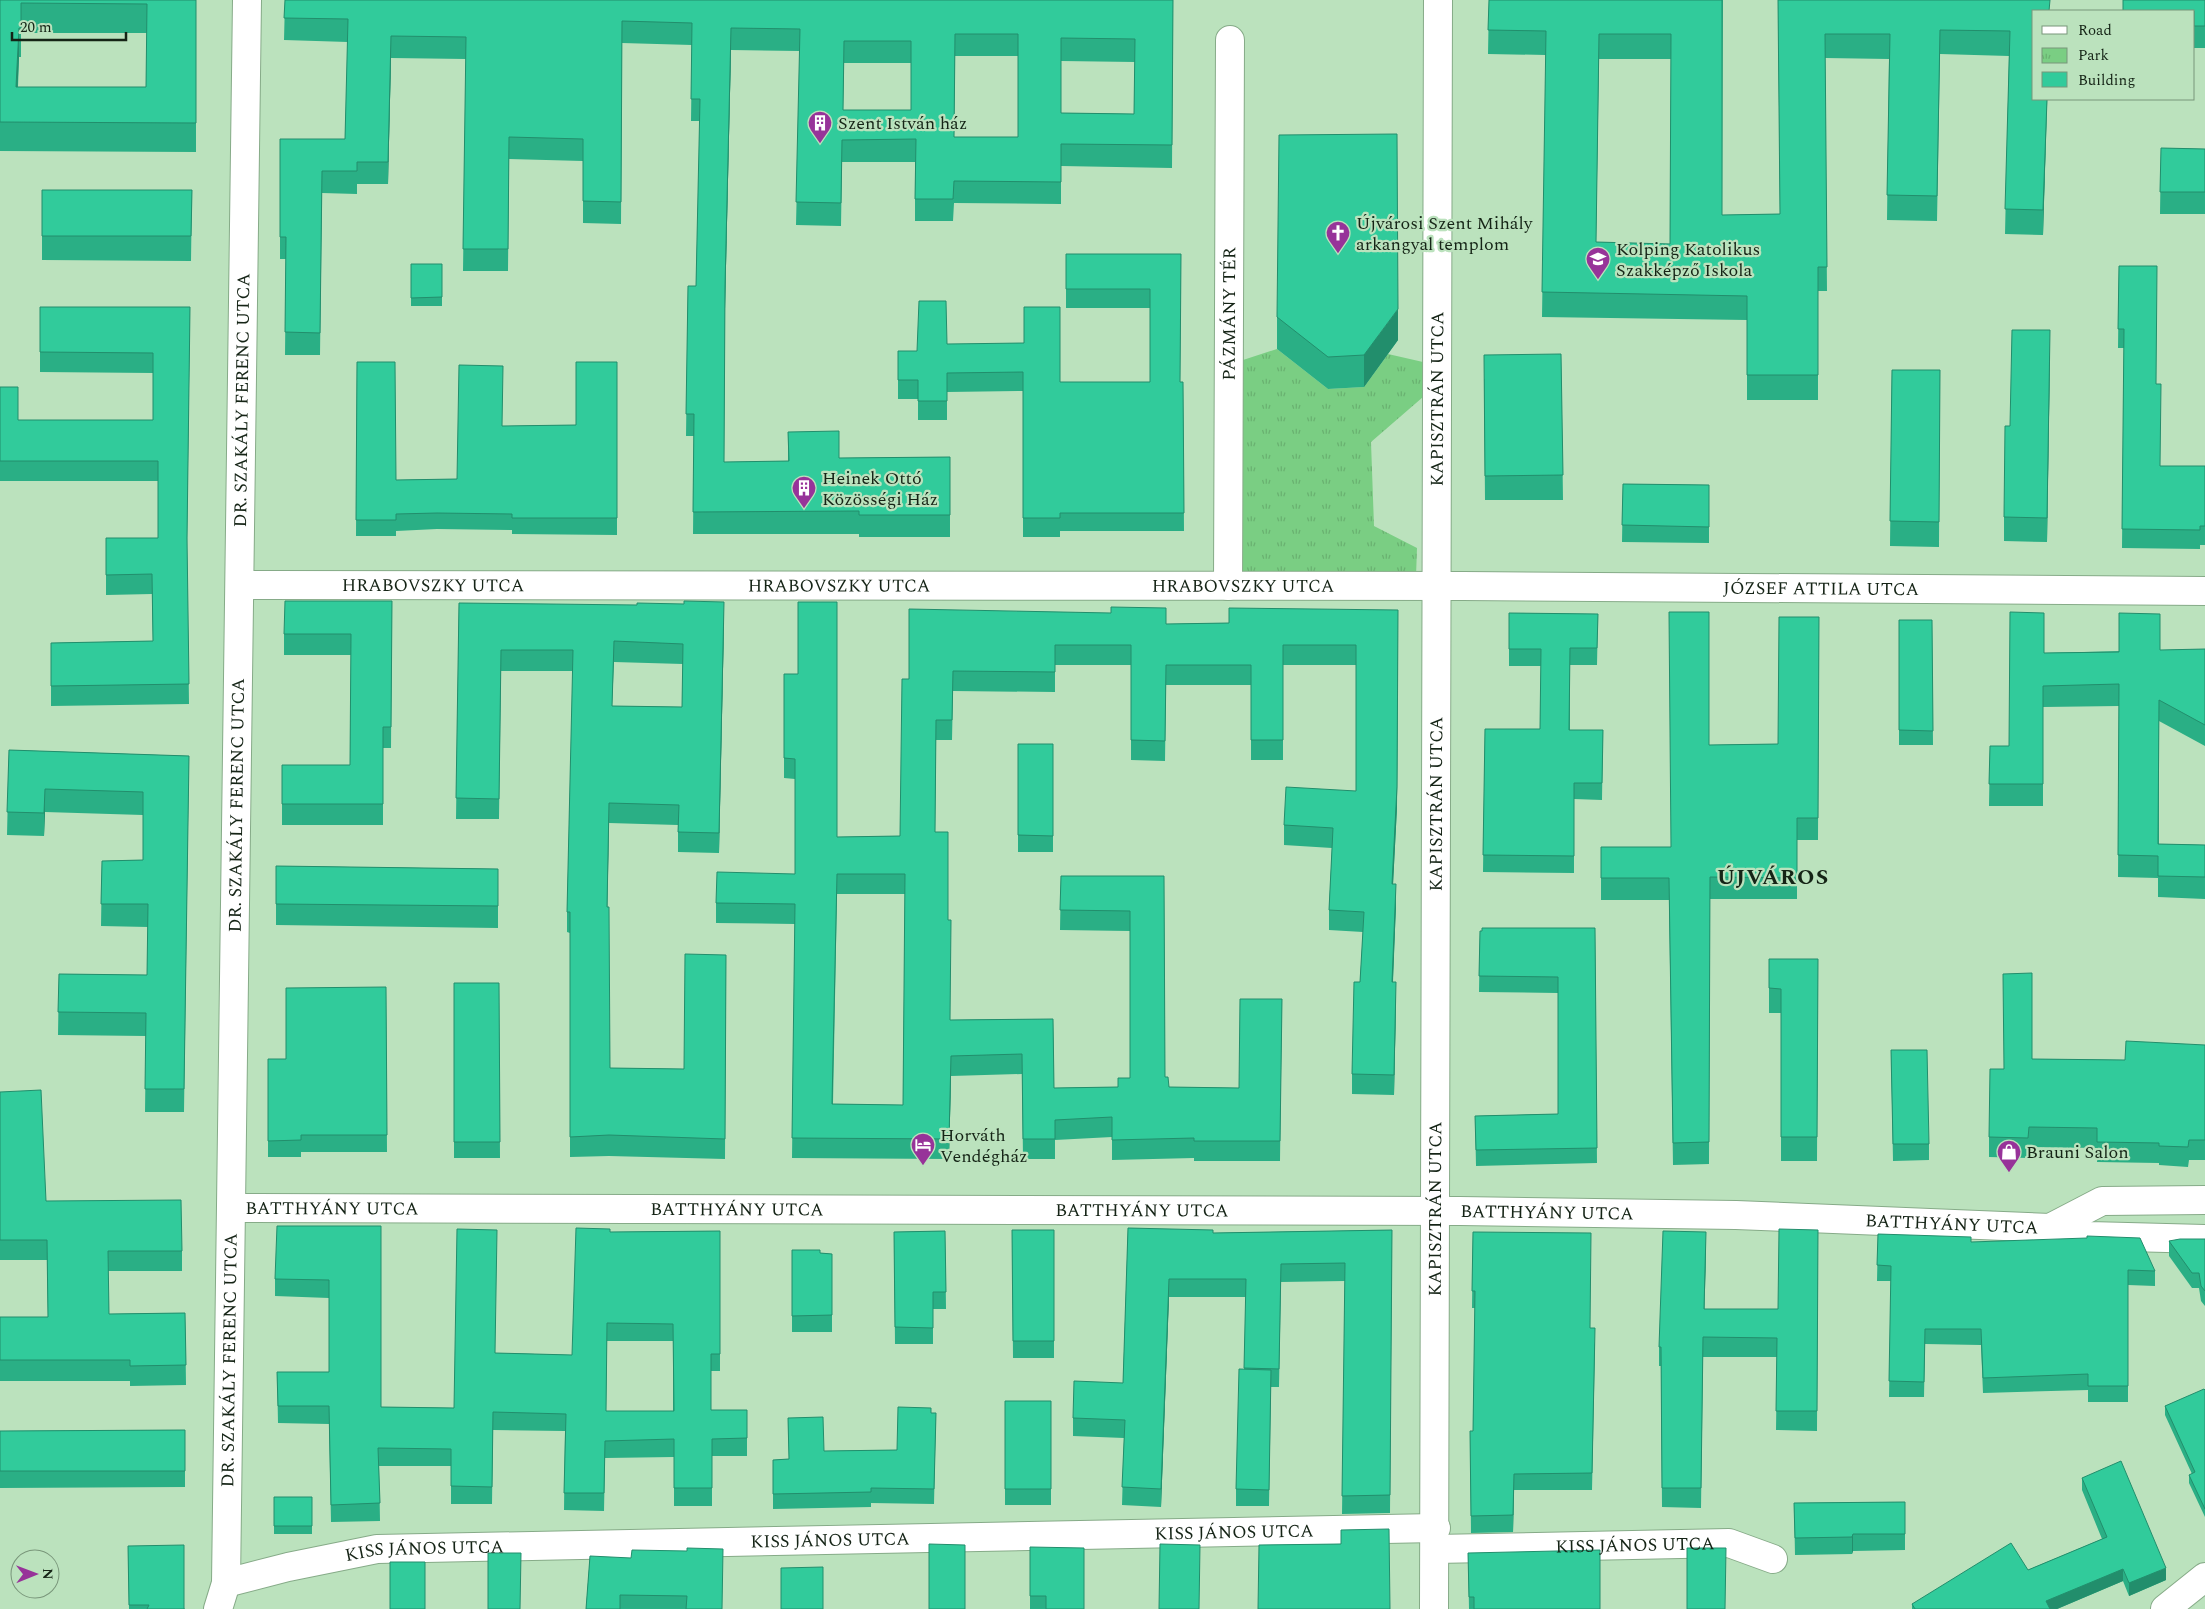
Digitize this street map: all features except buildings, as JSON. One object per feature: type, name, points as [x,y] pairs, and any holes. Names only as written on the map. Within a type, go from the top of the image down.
[{"type":"street","name":"DR. SZAKÁLY FERENC UTCA","points":[[218,1609],[226,1583],[241,585],[247,0]]},
{"type":"street","name":"KAPISZTRÁN UTCA","points":[[1434,1609],[1438,0]]},
{"type":"street","name":"PÁZMÁNY TÉR","points":[[1228,586],[1230,40]]},
{"type":"street","name":"HRABOVSZKY UTCA","points":[[241,585],[1436,586]]},
{"type":"street","name":"JÓZSEF ATTILA UTCA","points":[[1436,586],[2205,591]]},
{"type":"street","name":"BATTHYÁNY UTCA","points":[[2050,1228],[2102,1201],[2205,1200]]},
{"type":"street","name":"BATTHYÁNY UTCA","points":[[232,1208],[1436,1211],[1736,1215],[2050,1228],[2089,1236],[2205,1240]]},
{"type":"street","name":"KISS JÁNOS UTCA","points":[[226,1583],[377,1549],[1435,1538],[1729,1543],[1773,1559]]},
{"type":"street","points":[[2165,1609],[2205,1577]]},
{"type":"green space","points":[[1277,349],[1328,389],[1364,387],[1388,354],[1423,362],[1423,397],[1371,442],[1374,526],[1417,548],[1416,577],[1237,577],[1243,360]]},
{"type":"place","name":"Szent István ház","points":[[820,144]]},
{"type":"place","name":"Újvárosi Szent Mihály arkangyal templom","points":[[1338,254]]},
{"type":"place","name":"Kolping Katolikus Szakképző Iskola","points":[[1598,280]]},
{"type":"place","name":"Heinek Ottó Közösségi Ház","points":[[804,509]]},
{"type":"place","name":"Horváth Vendégház","points":[[923,1166]]},
{"type":"place","name":"Brauni Salon","points":[[2009,1173]]},
{"type":"district","name":"ÚJVÁROS","points":[[1773,876]]}]
